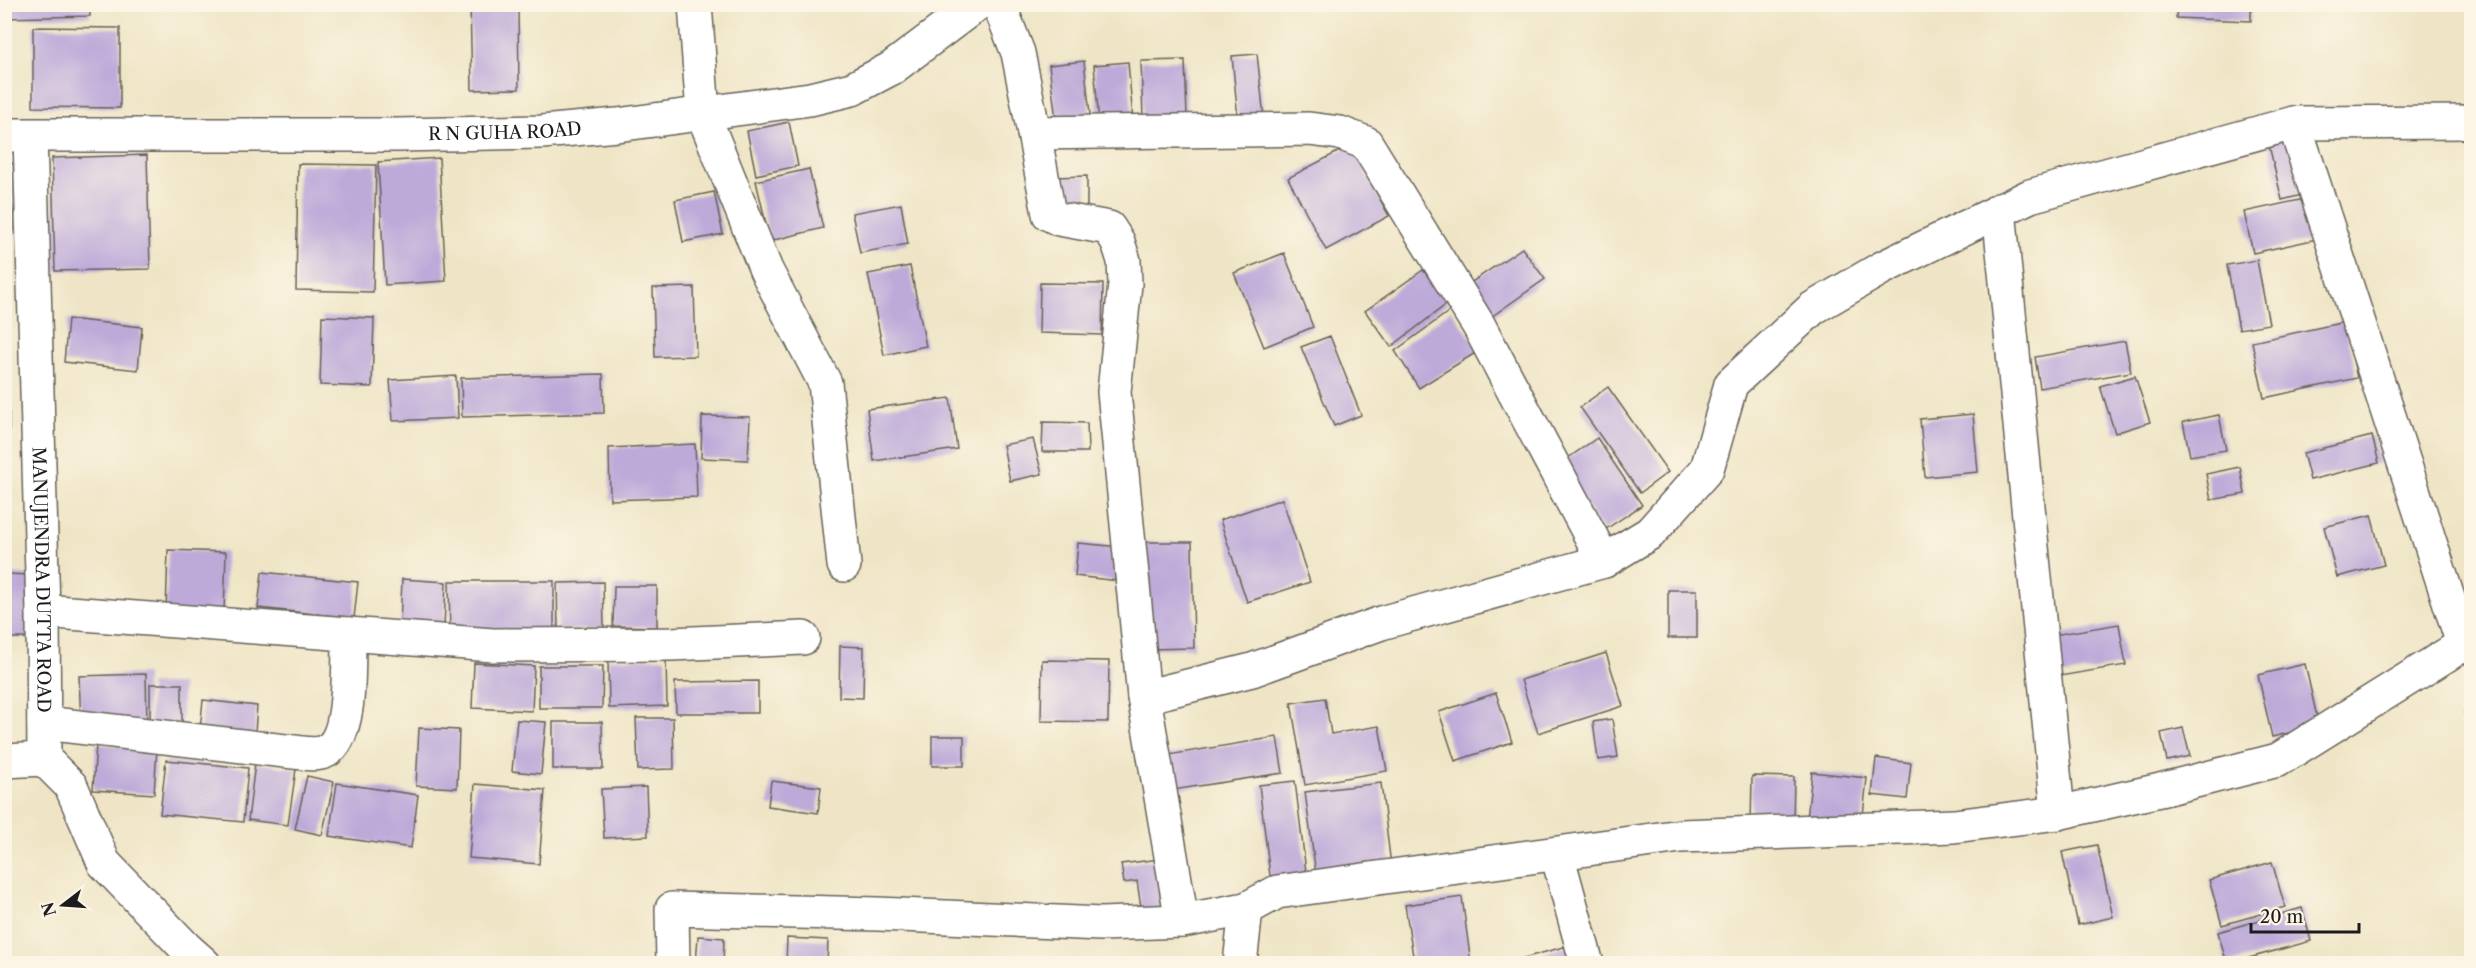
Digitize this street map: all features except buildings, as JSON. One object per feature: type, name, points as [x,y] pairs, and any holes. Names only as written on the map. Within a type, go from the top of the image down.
[{"type":"street","points":[[695,4],[703,114],[766,270],[825,383],[844,565]]},
{"type":"street","name":"R N GUHA ROAD","points":[[17,136],[542,132],[703,114],[810,99],[852,88],[892,68],[977,4]]},
{"type":"street","points":[[999,4],[1018,53],[1049,214],[1059,219],[1109,228],[1118,242],[1124,261],[1125,284],[1114,392],[1144,697],[1182,921]]},
{"type":"street","points":[[1144,697],[1252,670],[1381,623],[1604,561],[1650,533],[1707,469],[1731,384],[1813,308],[1882,268],[2030,196],[2294,123],[2472,122]]},
{"type":"street","points":[[673,963],[672,909],[878,914],[1101,924],[1182,921],[1246,909],[1277,892],[1681,836],[1954,826],[2058,813],[2278,760],[2467,642],[2294,123]]},
{"type":"street","points":[[1034,133],[1309,129],[1340,133],[1366,143],[1479,326],[1604,561]]},
{"type":"street","name":"MANUJENDRA DUTTA ROAD","points":[[17,136],[43,611],[45,759]]},
{"type":"street","points":[[2000,210],[2058,813]]},
{"type":"street","points":[[43,611],[493,645],[671,644],[803,638]]},
{"type":"street","points":[[44,723],[294,752],[316,754],[327,751],[335,743],[347,704],[349,634]]},
{"type":"street","points":[[5,766],[45,759],[71,786],[104,863],[186,948],[204,963]]},
{"type":"street","points":[[1557,854],[1587,963]]},
{"type":"street","points":[[1240,963],[1246,909]]}]
